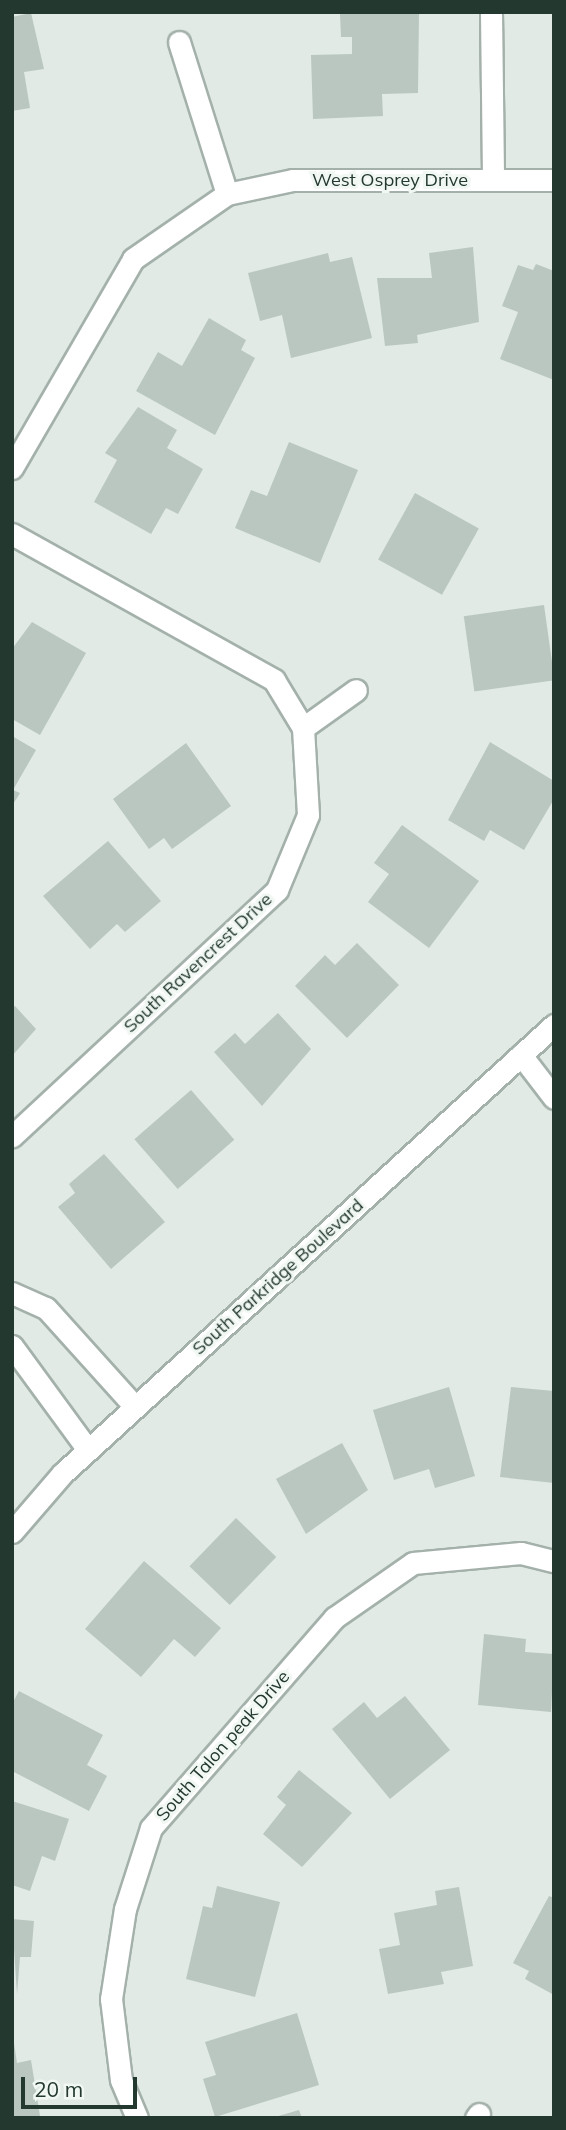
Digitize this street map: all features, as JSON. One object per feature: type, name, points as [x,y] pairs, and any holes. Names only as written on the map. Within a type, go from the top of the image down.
[{"type":"street","points":[[491,12],[493,180]]},
{"type":"street","points":[[12,468],[133,259],[227,194],[179,42]]},
{"type":"street","name":"West Osprey Drive","points":[[227,194],[293,180],[554,180]]},
{"type":"street","name":"South Ravencrest Drive","points":[[12,534],[274,680],[303,728],[308,815],[276,890],[12,1136]]},
{"type":"street","points":[[303,728],[356,690]]},
{"type":"street","name":"South Parkridge Boulevard","points":[[12,1532],[88,1450],[520,1055],[553,1028]]},
{"type":"street","points":[[520,1055],[554,1098]]},
{"type":"street","points":[[12,1293],[46,1308],[135,1408]]},
{"type":"street","points":[[12,1346],[88,1450]]},
{"type":"street","name":"South Talon peak Drive","points":[[137,2118],[121,2080],[111,1999],[125,1909],[151,1828],[334,1619],[413,1563],[522,1553],[554,1561]]},
{"type":"building","points":[[419,12],[418,93],[382,94],[383,116],[313,119],[311,55],[352,54],[352,37],[341,37],[340,14]]},
{"type":"building","points":[[31,13],[44,69],[24,72],[30,108],[12,111],[12,17]]},
{"type":"building","points":[[473,247],[479,322],[417,335],[418,343],[385,346],[377,278],[432,278],[429,253]]},
{"type":"building","points":[[328,253],[330,262],[352,257],[372,338],[291,358],[282,315],[260,321],[248,273]]},
{"type":"building","points":[[536,264],[554,271],[554,380],[500,359],[518,312],[502,306],[518,265],[533,270]]},
{"type":"building","points":[[209,318],[246,340],[241,350],[255,358],[215,435],[136,391],[158,352],[182,366]]},
{"type":"building","points":[[138,407],[177,430],[167,448],[203,469],[178,514],[166,508],[151,534],[94,502],[117,460],[105,453]]},
{"type":"building","points":[[289,442],[358,470],[320,563],[235,528],[251,490],[267,496]]},
{"type":"building","points":[[415,493],[479,528],[442,595],[378,559]]},
{"type":"building","points":[[544,605],[554,680],[474,692],[464,616]]},
{"type":"building","points":[[32,622],[86,653],[40,735],[12,719],[12,649]]},
{"type":"building","points":[[12,736],[36,750],[13,790],[20,793],[12,806]]},
{"type":"building","points":[[490,742],[554,781],[554,799],[524,850],[490,830],[484,841],[448,820]]},
{"type":"building","points":[[186,743],[231,806],[172,849],[164,838],[149,849],[113,799]]},
{"type":"building","points":[[402,825],[479,881],[429,948],[368,902],[389,874],[374,863]]},
{"type":"building","points":[[108,841],[161,901],[125,932],[117,924],[90,949],[43,896]]},
{"type":"building","points":[[357,943],[399,985],[347,1038],[295,986],[325,955],[335,965]]},
{"type":"building","points":[[15,1006],[36,1029],[12,1056],[12,1008]]},
{"type":"building","points":[[278,1013],[311,1049],[262,1106],[214,1052],[235,1033],[245,1044]]},
{"type":"building","points":[[191,1090],[234,1140],[178,1189],[134,1139]]},
{"type":"building","points":[[104,1154],[165,1222],[111,1269],[58,1207],[75,1193],[69,1184]]},
{"type":"building","points":[[449,1387],[475,1476],[435,1488],[429,1469],[394,1480],[373,1410]]},
{"type":"building","points":[[511,1387],[554,1391],[554,1483],[500,1477]]},
{"type":"building","points":[[342,1443],[368,1490],[306,1534],[276,1479]]},
{"type":"building","points":[[236,1518],[276,1557],[230,1605],[189,1566]]},
{"type":"building","points":[[144,1561],[221,1628],[195,1657],[174,1639],[141,1677],[85,1629]]},
{"type":"building","points":[[484,1634],[526,1639],[525,1652],[554,1654],[551,1712],[478,1705]]},
{"type":"building","points":[[19,1691],[103,1735],[87,1765],[107,1776],[89,1811],[12,1771],[12,1704]]},
{"type":"building","points":[[405,1696],[450,1750],[390,1799],[332,1729],[364,1702],[377,1718]]},
{"type":"building","points":[[299,1770],[352,1813],[302,1867],[263,1834],[286,1805],[277,1797]]},
{"type":"building","points":[[12,1801],[69,1819],[55,1861],[42,1856],[30,1891],[12,1885]]},
{"type":"building","points":[[217,1886],[280,1902],[255,1997],[186,1979],[203,1906],[212,1908]]},
{"type":"building","points":[[459,1887],[473,1966],[441,1972],[444,1984],[388,1994],[379,1949],[400,1945],[394,1913],[437,1905],[435,1891]]},
{"type":"building","points":[[549,1896],[554,1898],[554,1995],[525,1979],[529,1971],[513,1963]]},
{"type":"building","points":[[12,1919],[34,1921],[31,1957],[20,1957],[17,1994]]},
{"type":"building","points":[[297,2013],[319,2085],[215,2117],[203,2079],[216,2075],[205,2042]]},
{"type":"building","points":[[14,2043],[17,2063],[31,2060],[40,2116],[12,2118]]},
{"type":"building","points":[[299,2110],[302,2118],[275,2117]]}]
